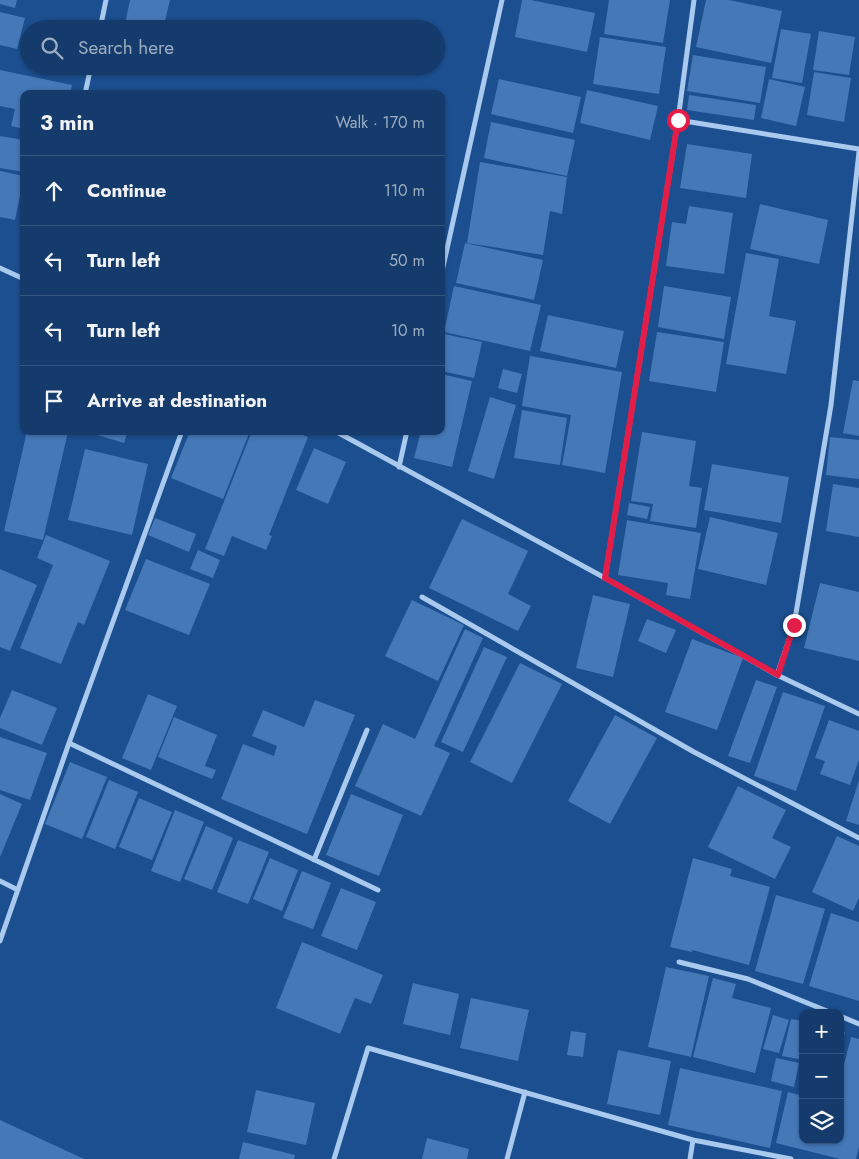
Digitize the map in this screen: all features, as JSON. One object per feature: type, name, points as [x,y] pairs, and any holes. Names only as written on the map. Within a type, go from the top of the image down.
[{"type":"street","points":[[102,20],[106,0]]},
{"type":"street","points":[[445,258],[502,0]]},
{"type":"street","points":[[605,578],[678,120],[694,0]]},
{"type":"street","points":[[86,90],[89,75]]},
{"type":"street","points":[[678,120],[859,151],[831,405],[794,625],[778,675]]},
{"type":"street","points":[[0,268],[20,277]]},
{"type":"street","points":[[0,941],[69,743],[181,435]]},
{"type":"street","points":[[342,435],[778,675],[859,714]]},
{"type":"street","points":[[399,466],[406,435]]},
{"type":"street","points":[[422,597],[694,752],[859,838]]},
{"type":"street","points":[[314,860],[367,730]]},
{"type":"street","points":[[69,743],[378,890]]},
{"type":"street","points":[[0,881],[18,890]]},
{"type":"street","points":[[679,962],[748,979],[822,1009]]},
{"type":"street","points":[[844,1018],[859,1024]]},
{"type":"street","points":[[334,1159],[368,1048],[572,1104],[693,1140],[791,1159]]},
{"type":"street","points":[[507,1159],[525,1092]]},
{"type":"street","points":[[690,1159],[693,1140]]},
{"type":"building","points":[[0,0],[17,0],[15,8],[0,4]]},
{"type":"building","points":[[130,0],[170,0],[165,20],[126,20]]},
{"type":"building","points":[[522,0],[531,0],[595,13],[587,52],[515,37]]},
{"type":"building","points":[[609,0],[670,0],[663,43],[604,34]]},
{"type":"building","points":[[706,0],[729,0],[782,11],[771,63],[696,47]]},
{"type":"building","points":[[0,12],[25,18],[24,20],[20,20],[20,37],[17,49],[0,45]]},
{"type":"building","points":[[781,29],[811,34],[802,83],[772,78]]},
{"type":"building","points":[[819,31],[855,37],[849,75],[813,70]]},
{"type":"building","points":[[600,37],[666,47],[659,94],[593,84]]},
{"type":"building","points":[[693,55],[766,67],[760,103],[687,91]]},
{"type":"building","points":[[0,70],[72,85],[71,90],[20,90],[20,128],[11,126],[15,109],[0,106]]},
{"type":"building","points":[[814,72],[851,78],[844,122],[807,115]]},
{"type":"building","points":[[499,79],[581,97],[573,133],[491,114]]},
{"type":"building","points":[[769,79],[805,87],[796,126],[761,118]]},
{"type":"building","points":[[587,90],[658,106],[650,140],[580,123]]},
{"type":"building","points":[[689,95],[756,105],[754,120],[687,110]]},
{"type":"building","points":[[491,122],[575,140],[567,176],[484,158]]},
{"type":"building","points":[[0,136],[20,139],[20,171],[0,168]]},
{"type":"building","points":[[687,144],[752,154],[746,198],[680,188]]},
{"type":"building","points":[[480,162],[567,177],[562,214],[550,211],[543,255],[467,243]]},
{"type":"building","points":[[0,171],[20,175],[20,196],[15,220],[0,217]]},
{"type":"building","points":[[760,204],[828,220],[819,264],[750,249]]},
{"type":"building","points":[[689,206],[733,213],[724,274],[666,266],[672,222],[686,224]]},
{"type":"building","points":[[465,243],[543,260],[534,300],[456,283]]},
{"type":"building","points":[[746,253],[779,259],[769,316],[796,321],[786,374],[726,364]]},
{"type":"building","points":[[454,286],[541,305],[530,351],[445,332]]},
{"type":"building","points":[[664,286],[731,297],[724,339],[658,327]]},
{"type":"building","points":[[548,315],[624,331],[616,368],[540,351]]},
{"type":"building","points":[[657,332],[724,342],[716,392],[649,381]]},
{"type":"building","points":[[445,334],[482,342],[474,378],[445,372]]},
{"type":"building","points":[[530,356],[622,372],[605,473],[562,465],[571,415],[522,406]]},
{"type":"building","points":[[503,369],[522,374],[517,393],[498,388]]},
{"type":"building","points":[[445,375],[472,381],[452,467],[414,458],[420,435],[445,435]]},
{"type":"building","points":[[853,380],[859,381],[859,436],[843,433]]},
{"type":"building","points":[[490,397],[516,405],[494,479],[468,471]]},
{"type":"building","points":[[522,410],[567,418],[560,465],[514,458]]},
{"type":"building","points":[[642,432],[696,441],[689,486],[702,488],[696,528],[650,521],[653,504],[631,501]]},
{"type":"building","points":[[26,435],[67,435],[43,540],[4,531]]},
{"type":"building","points":[[97,435],[127,435],[124,443]]},
{"type":"building","points":[[188,435],[248,435],[223,499],[171,478]]},
{"type":"building","points":[[250,435],[303,435],[308,437],[269,535],[272,536],[266,550],[232,536],[224,556],[205,549]]},
{"type":"building","points":[[830,437],[859,440],[859,479],[826,475]]},
{"type":"building","points":[[314,448],[346,462],[328,504],[296,490]]},
{"type":"building","points":[[85,449],[148,464],[132,535],[68,520]]},
{"type":"building","points":[[712,464],[789,477],[781,523],[704,510]]},
{"type":"building","points":[[833,484],[859,488],[859,537],[826,531]]},
{"type":"building","points":[[629,503],[650,507],[647,519],[627,515]]},
{"type":"building","points":[[710,517],[778,533],[766,585],[698,569]]},
{"type":"building","points":[[155,518],[196,534],[189,552],[148,535]]},
{"type":"building","points":[[462,519],[528,551],[508,594],[531,606],[518,631],[429,588]]},
{"type":"building","points":[[627,520],[701,533],[690,599],[666,595],[668,583],[618,575]]},
{"type":"building","points":[[46,535],[110,561],[84,625],[78,622],[61,664],[20,648],[53,565],[37,558]]},
{"type":"building","points":[[198,550],[220,560],[213,578],[190,569]]},
{"type":"building","points":[[146,559],[210,584],[189,635],[125,610]]},
{"type":"building","points":[[0,569],[37,585],[10,651],[0,647]]},
{"type":"building","points":[[820,583],[859,592],[859,661],[804,648]]},
{"type":"building","points":[[593,595],[630,604],[613,677],[576,668]]},
{"type":"building","points":[[412,600],[464,625],[438,681],[385,656]]},
{"type":"building","points":[[647,619],[676,630],[666,653],[638,641]]},
{"type":"building","points":[[465,629],[483,638],[434,746],[450,753],[421,816],[355,786],[383,724],[415,739]]},
{"type":"building","points":[[692,639],[743,658],[717,730],[665,712]]},
{"type":"building","points":[[484,647],[507,657],[463,752],[441,742]]},
{"type":"building","points":[[520,663],[562,684],[512,783],[470,762]]},
{"type":"building","points":[[756,680],[777,687],[750,763],[728,756]]},
{"type":"building","points":[[12,690],[57,708],[42,745],[0,728],[0,718]]},
{"type":"building","points":[[783,692],[825,706],[796,791],[754,776]]},
{"type":"building","points":[[148,694],[177,706],[151,770],[122,758]]},
{"type":"building","points":[[315,700],[355,715],[307,834],[221,799],[243,744],[274,756],[277,746],[252,736],[263,710],[304,727]]},
{"type":"building","points":[[615,715],[657,738],[610,824],[568,801]]},
{"type":"building","points":[[174,717],[217,735],[205,766],[216,770],[212,779],[158,757]]},
{"type":"building","points":[[829,720],[859,731],[859,760],[850,785],[820,774],[825,761],[815,758]]},
{"type":"building","points":[[0,737],[47,753],[30,800],[0,790]]},
{"type":"building","points":[[70,762],[107,777],[82,839],[45,824]]},
{"type":"building","points":[[109,780],[138,792],[115,849],[86,837]]},
{"type":"building","points":[[859,780],[859,825],[846,821]]},
{"type":"building","points":[[738,786],[786,810],[772,838],[791,847],[775,879],[708,847]]},
{"type":"building","points":[[0,794],[22,804],[0,857]]},
{"type":"building","points":[[351,794],[403,815],[379,876],[326,855]]},
{"type":"building","points":[[139,798],[172,812],[152,860],[119,847]]},
{"type":"building","points":[[175,810],[204,822],[180,882],[151,871]]},
{"type":"building","points":[[206,826],[233,838],[212,890],[184,879]]},
{"type":"building","points":[[837,836],[859,846],[859,898],[853,911],[812,892]]},
{"type":"building","points":[[238,840],[269,852],[248,904],[217,892]]},
{"type":"building","points":[[270,858],[298,870],[282,911],[253,899]]},
{"type":"building","points":[[693,858],[732,869],[730,876],[770,887],[749,965],[692,950],[692,952],[670,947]]},
{"type":"building","points":[[302,871],[331,883],[313,929],[283,918]]},
{"type":"building","points":[[341,888],[376,902],[357,950],[321,936]]},
{"type":"building","points":[[776,895],[825,909],[803,984],[755,971]]},
{"type":"building","points":[[831,913],[859,922],[859,1001],[809,986]]},
{"type":"building","points":[[302,942],[383,975],[371,1004],[355,998],[340,1034],[276,1008]]},
{"type":"building","points":[[666,967],[709,976],[691,1057],[648,1047]]},
{"type":"building","points":[[713,978],[736,984],[732,998],[771,1008],[755,1073],[693,1057]]},
{"type":"building","points":[[413,983],[459,994],[450,1035],[403,1024]]},
{"type":"building","points":[[471,998],[529,1010],[518,1061],[460,1048]]},
{"type":"building","points":[[773,1015],[789,1020],[779,1053],[763,1049]]},
{"type":"building","points":[[791,1019],[799,1020],[799,1059],[782,1056]]},
{"type":"building","points":[[571,1031],[586,1033],[583,1057],[567,1055]]},
{"type":"building","points":[[851,1037],[859,1039],[859,1147],[856,1159],[840,1159],[776,1143],[788,1092],[799,1095],[799,1144],[844,1144],[844,1064]]},
{"type":"building","points":[[618,1050],[671,1061],[660,1115],[607,1104]]},
{"type":"building","points":[[776,1058],[799,1063],[794,1087],[771,1081]]},
{"type":"building","points":[[680,1068],[782,1091],[770,1148],[668,1125]]},
{"type":"building","points":[[256,1090],[315,1103],[306,1145],[247,1132]]},
{"type":"building","points":[[0,1120],[84,1159],[0,1159]]},
{"type":"building","points":[[427,1138],[469,1149],[467,1159],[422,1159]]},
{"type":"building","points":[[243,1142],[295,1155],[294,1159],[239,1159]]},
{"type":"route","points":[[678,120],[605,578],[778,675],[794,625]]}]
